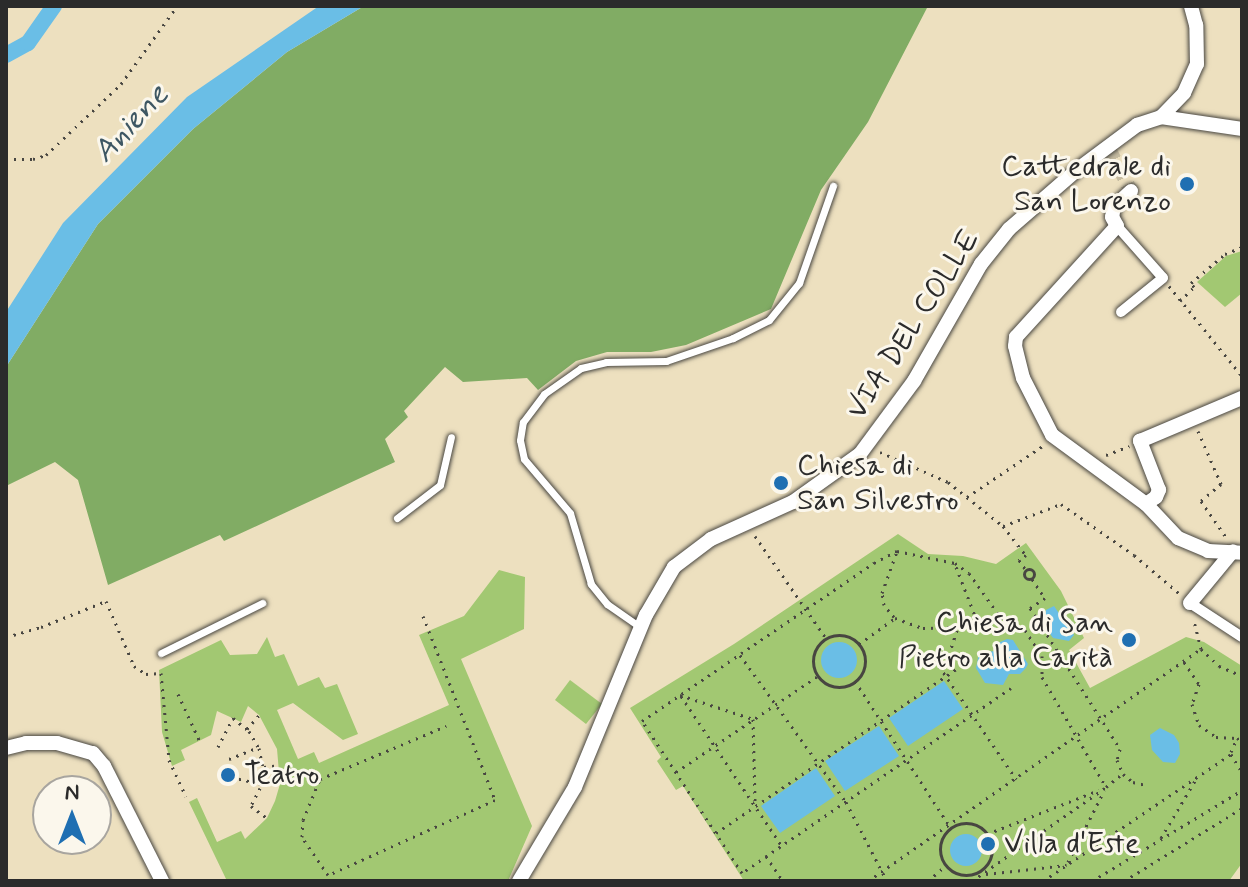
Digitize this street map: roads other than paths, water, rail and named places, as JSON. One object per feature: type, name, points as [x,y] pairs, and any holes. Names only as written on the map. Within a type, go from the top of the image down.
[{"type":"street","points":[[1161,117],[1184,93],[1197,64],[1195,7]]},
{"type":"street","points":[[1161,117],[1242,129]]},
{"type":"street","name":"VIA DEL COLLE","points":[[519,881],[575,787],[641,627],[678,562],[703,543],[807,493],[866,447],[914,381],[955,305],[999,241],[1108,147],[1137,125],[1161,117]]},
{"type":"street","points":[[1121,312],[1163,278],[1112,217],[1114,207],[1131,191]]},
{"type":"street","points":[[1117,226],[1015,340],[1026,387],[1055,438],[1092,461],[1146,504],[1182,540],[1208,551],[1237,552]]},
{"type":"street","points":[[1146,504],[1156,497],[1159,490],[1140,441],[1242,398]]},
{"type":"street","points":[[1237,552],[1190,603],[1242,637]]},
{"type":"street","points":[[6,748],[26,743],[57,743],[93,753],[104,766],[162,881]]},
{"type":"lane","points":[[641,627],[595,590],[568,508],[524,459],[520,435],[527,414],[568,375],[601,363],[677,358],[769,320],[799,283],[833,186]]},
{"type":"lane","points":[[397,518],[440,485],[451,437]]},
{"type":"lane","points":[[161,653],[262,603]]},
{"type":"water","points":[[319,6],[364,6],[287,52],[193,129],[98,224],[6,367],[6,312],[63,223],[187,97]]},
{"type":"water","points":[[1054,606],[1074,635],[1069,641],[1053,638],[1043,624],[1046,610]]},
{"type":"water","points":[[1013,640],[1028,664],[1026,668],[1020,674],[1009,674],[1003,685],[985,683],[976,668],[979,653],[995,651],[998,643]]},
{"type":"water","points":[[839,642],[852,647],[857,660],[852,673],[839,678],[826,673],[821,660],[826,647]]},
{"type":"water","points":[[944,681],[963,709],[908,746],[889,718]]},
{"type":"water","points":[[879,726],[899,756],[845,791],[825,761]]},
{"type":"water","points":[[1160,728],[1174,735],[1179,743],[1180,754],[1175,763],[1163,762],[1152,750],[1150,735]]},
{"type":"water","points":[[816,768],[835,796],[780,833],[761,806]]},
{"type":"water","points":[[966,834],[977,839],[982,850],[977,861],[966,866],[955,861],[950,850],[955,839]]},
{"type":"waterway","points":[[6,55],[28,43],[54,6]]},
{"type":"tunnel","points":[[1108,147],[1131,191]]},
{"type":"place","name":"Cattedrale di San Lorenzo","points":[[1187,184]]},
{"type":"place","name":"Chiesa di San Silvestro","points":[[781,483]]},
{"type":"place","name":"Chiesa di San Pietro alla Carità","points":[[1129,640]]},
{"type":"place","name":"Teatro","points":[[228,775]]},
{"type":"place","name":"Villa d'Este","points":[[988,844]]},
{"type":"water label","name":"Aniene","points":[[131,124]]}]
